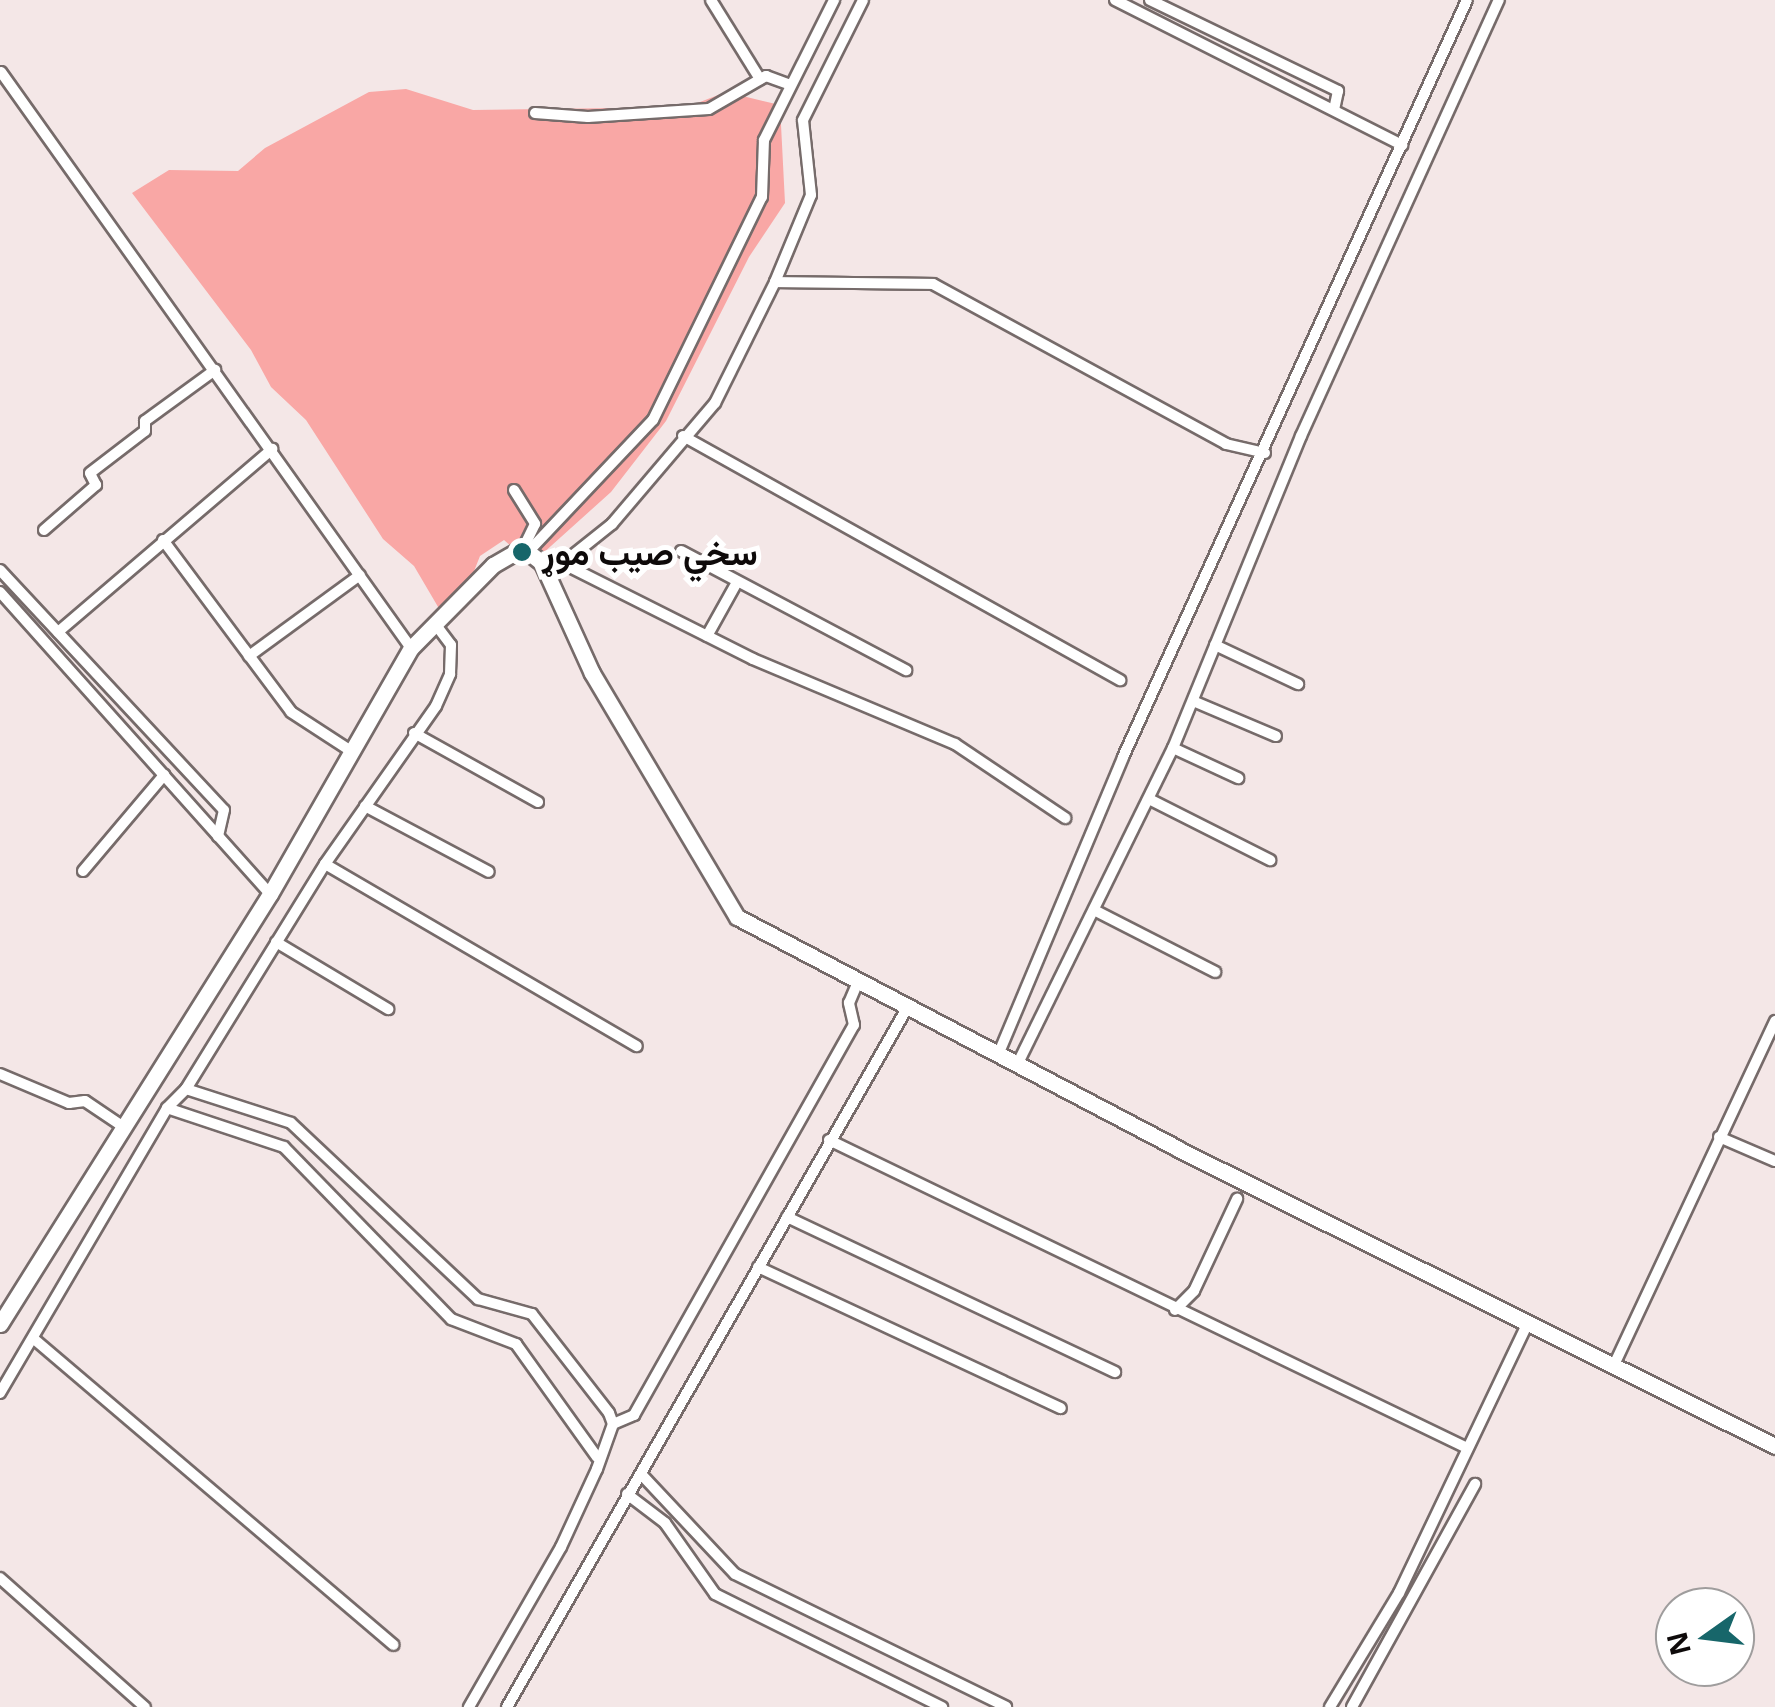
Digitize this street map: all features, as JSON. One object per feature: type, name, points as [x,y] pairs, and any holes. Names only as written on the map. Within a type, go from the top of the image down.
[{"type":"street","points":[[711,0],[760,80]]},
{"type":"street","points":[[0,1324],[270,894],[411,648],[493,565],[526,550],[653,420],[762,197],[764,140],[788,84],[834,0]]},
{"type":"street","points":[[548,575],[612,524],[715,403],[775,282],[811,195],[803,120],[863,0]]},
{"type":"street","points":[[1115,0],[1402,144]]},
{"type":"street","points":[[1150,0],[1338,91],[1334,110]]},
{"type":"street","points":[[998,1055],[1123,757],[1265,454],[1467,0]]},
{"type":"street","points":[[1017,1065],[1173,748],[1301,436],[1500,0]]},
{"type":"street","points":[[1,72],[411,648]]},
{"type":"street","points":[[535,113],[588,117],[709,108],[760,80],[788,84]]},
{"type":"street","points":[[775,282],[933,284],[1226,444],[1265,454]]},
{"type":"street","points":[[44,530],[96,485],[90,473],[145,431],[145,421],[215,370]]},
{"type":"street","points":[[683,436],[1120,680]]},
{"type":"street","points":[[58,632],[272,449]]},
{"type":"street","points":[[514,490],[535,524],[526,550]]},
{"type":"street","points":[[163,540],[290,712],[350,751]]},
{"type":"street","points":[[526,550],[548,575],[592,673],[737,917],[906,1010],[1775,1446]]},
{"type":"street","points":[[680,551],[906,670]]},
{"type":"street","points":[[560,562],[707,636],[954,744],[1065,818]]},
{"type":"street","points":[[0,570],[224,810],[218,836]]},
{"type":"street","points":[[249,656],[360,574]]},
{"type":"street","points":[[707,636],[737,582]]},
{"type":"street","points":[[0,592],[270,894]]},
{"type":"street","points":[[0,1393],[167,1108],[186,1089],[324,864],[436,706],[450,674],[452,645],[436,625]]},
{"type":"street","points":[[1216,645],[1298,684]]},
{"type":"street","points":[[1193,700],[1276,736]]},
{"type":"street","points":[[414,733],[538,802]]},
{"type":"street","points":[[1173,748],[1238,778]]},
{"type":"street","points":[[83,871],[164,776]]},
{"type":"street","points":[[1149,798],[1270,860]]},
{"type":"street","points":[[365,806],[488,872]]},
{"type":"street","points":[[324,864],[636,1046]]},
{"type":"street","points":[[1096,910],[1214,972]]},
{"type":"street","points":[[276,942],[388,1010]]},
{"type":"street","points":[[469,1707],[561,1547],[613,1424],[634,1415],[854,1025],[849,1003],[857,984]]},
{"type":"street","points":[[506,1707],[906,1010]]},
{"type":"street","points":[[1614,1366],[1775,1020]]},
{"type":"street","points":[[0,1074],[68,1103],[85,1101],[122,1126]]},
{"type":"street","points":[[186,1089],[291,1123],[478,1299],[532,1314],[613,1424]]},
{"type":"street","points":[[167,1108],[284,1147],[451,1319],[516,1344],[597,1457]]},
{"type":"street","points":[[1720,1137],[1775,1161]]},
{"type":"street","points":[[829,1140],[1467,1448]]},
{"type":"street","points":[[1175,1310],[1194,1292],[1237,1198]]},
{"type":"street","points":[[787,1217],[1115,1372]]},
{"type":"street","points":[[758,1267],[1061,1408]]},
{"type":"street","points":[[1330,1707],[1386,1620],[1528,1321]]},
{"type":"street","points":[[34,1339],[394,1645]]},
{"type":"street","points":[[640,1474],[735,1574],[1006,1707]]},
{"type":"street","points":[[1352,1707],[1476,1484]]},
{"type":"street","points":[[627,1494],[665,1522],[715,1594],[942,1707]]},
{"type":"street","points":[[0,1578],[146,1707]]},
{"type":"shaded area","points":[[406,89],[473,110],[687,107],[726,92],[780,105],[785,203],[749,257],[666,421],[611,492],[531,564],[504,540],[480,556],[465,594],[444,617],[414,566],[383,539],[306,420],[271,387],[251,350],[132,193],[169,170],[238,171],[265,148],[369,92]]},
{"type":"place","name":"سخي صیب موړ","points":[[522,552]]}]
